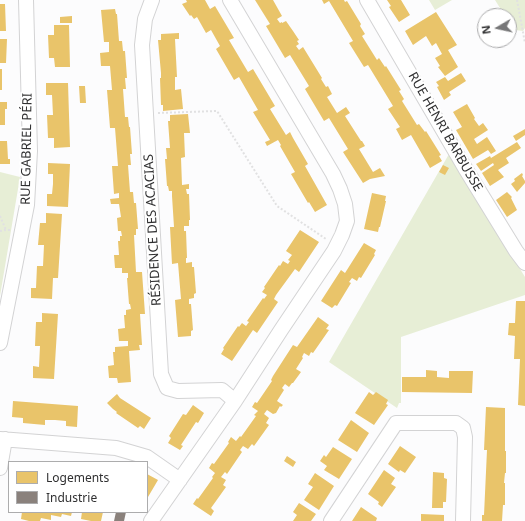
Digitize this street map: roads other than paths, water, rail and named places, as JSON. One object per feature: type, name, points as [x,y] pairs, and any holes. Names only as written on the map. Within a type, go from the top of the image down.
[{"type":"street","name":"RUE GABRIEL PÉRI","points":[[0,343],[27,206],[30,144],[26,0]]},
{"type":"street","name":"RÉSIDENCE DES ACACIAS","points":[[152,0],[145,19],[142,45],[161,374],[167,388],[178,391],[222,390],[236,401]]},
{"type":"street","points":[[152,521],[236,401],[334,251],[347,220],[345,204],[333,174],[230,0]]},
{"type":"street","name":"RUE HENRI BARBUSSE","points":[[367,0],[465,168],[516,252],[525,263]]},
{"type":"street","points":[[331,521],[396,423],[456,423],[463,428],[465,437],[462,521]]},
{"type":"street","points":[[0,468],[3,439],[116,448],[147,457],[180,480]]}]
